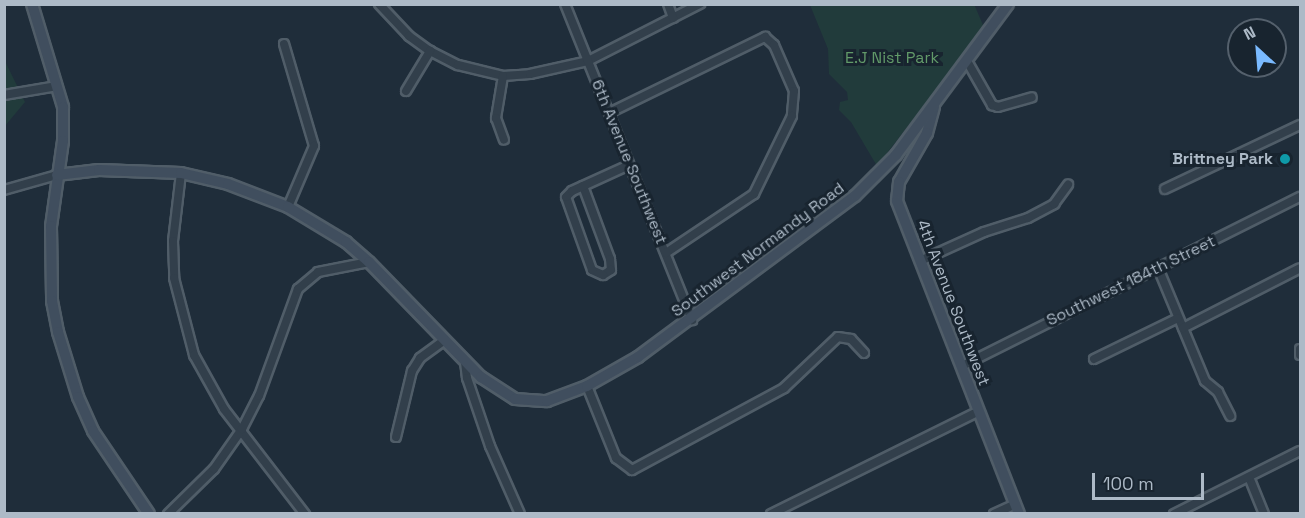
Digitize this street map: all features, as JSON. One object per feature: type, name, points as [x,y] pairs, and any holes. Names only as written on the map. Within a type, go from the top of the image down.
[{"type":"street","points":[[32,4],[57,86],[64,120],[57,175],[51,270],[54,311],[66,364],[107,457],[149,513]]},
{"type":"street","points":[[380,4],[409,36],[430,51],[458,65],[503,75],[530,74],[588,61],[700,4]]},
{"type":"street","name":"6th Avenue Southwest","points":[[565,4],[692,320]]},
{"type":"street","points":[[668,4],[673,18]]},
{"type":"street","name":"Southwest Normandy Road","points":[[57,175],[99,170],[181,173],[228,184],[288,207],[346,242],[369,262],[465,362],[499,389],[530,402],[547,401],[587,386],[692,320],[855,196],[896,154],[1008,4]]},
{"type":"street","points":[[609,113],[759,38],[770,39],[774,45],[795,102],[780,146],[754,194],[666,253]]},
{"type":"street","points":[[284,44],[314,146],[288,207]]},
{"type":"street","points":[[406,91],[430,51]]},
{"type":"street","points":[[967,61],[992,105],[998,107],[1032,98]]},
{"type":"street","points":[[503,75],[496,118],[504,140]]},
{"type":"street","points":[[4,95],[57,86]]},
{"type":"street","name":"4th Avenue Southwest","points":[[935,104],[927,133],[897,191],[920,261],[1017,509]]},
{"type":"street","points":[[1165,189],[1300,125]]},
{"type":"street","points":[[583,186],[610,260],[611,270],[603,274],[592,270],[566,203],[572,191],[629,165]]},
{"type":"street","points":[[181,173],[173,241],[183,323],[206,383],[305,513]]},
{"type":"street","points":[[4,190],[57,175]]},
{"type":"street","points":[[920,261],[984,232],[1028,218],[1054,204],[1068,185]]},
{"type":"street","name":"Southwest 184th Street","points":[[962,366],[1300,197]]},
{"type":"street","points":[[168,513],[214,469],[242,429],[259,396],[298,290],[318,272],[369,262]]},
{"type":"street","points":[[1158,268],[1205,381],[1218,392],[1230,416]]},
{"type":"street","points":[[1183,328],[1300,268]]},
{"type":"street","points":[[1094,359],[1179,318]]},
{"type":"street","points":[[587,386],[616,458],[626,469],[640,469],[784,388],[838,337],[851,339],[864,353]]},
{"type":"street","points":[[396,437],[412,371],[420,358],[445,340]]},
{"type":"street","points":[[1300,349],[1300,355]]},
{"type":"street","points":[[465,362],[466,378],[490,446],[520,513]]},
{"type":"street","points":[[771,513],[979,411]]},
{"type":"street","points":[[1174,513],[1300,451]]},
{"type":"street","points":[[1249,477],[1264,513]]},
{"type":"street","points":[[994,513],[1017,509]]},
{"type":"green space","name":"E.J Nist Park","points":[[974,4],[983,25],[981,32],[877,166],[851,122],[839,110],[840,102],[848,100],[847,92],[829,74],[828,49],[810,5]]},
{"type":"green space","points":[[4,59],[25,102],[5,126],[4,126]]},
{"type":"place","name":"Brittney Park","points":[[1285,159]]}]
